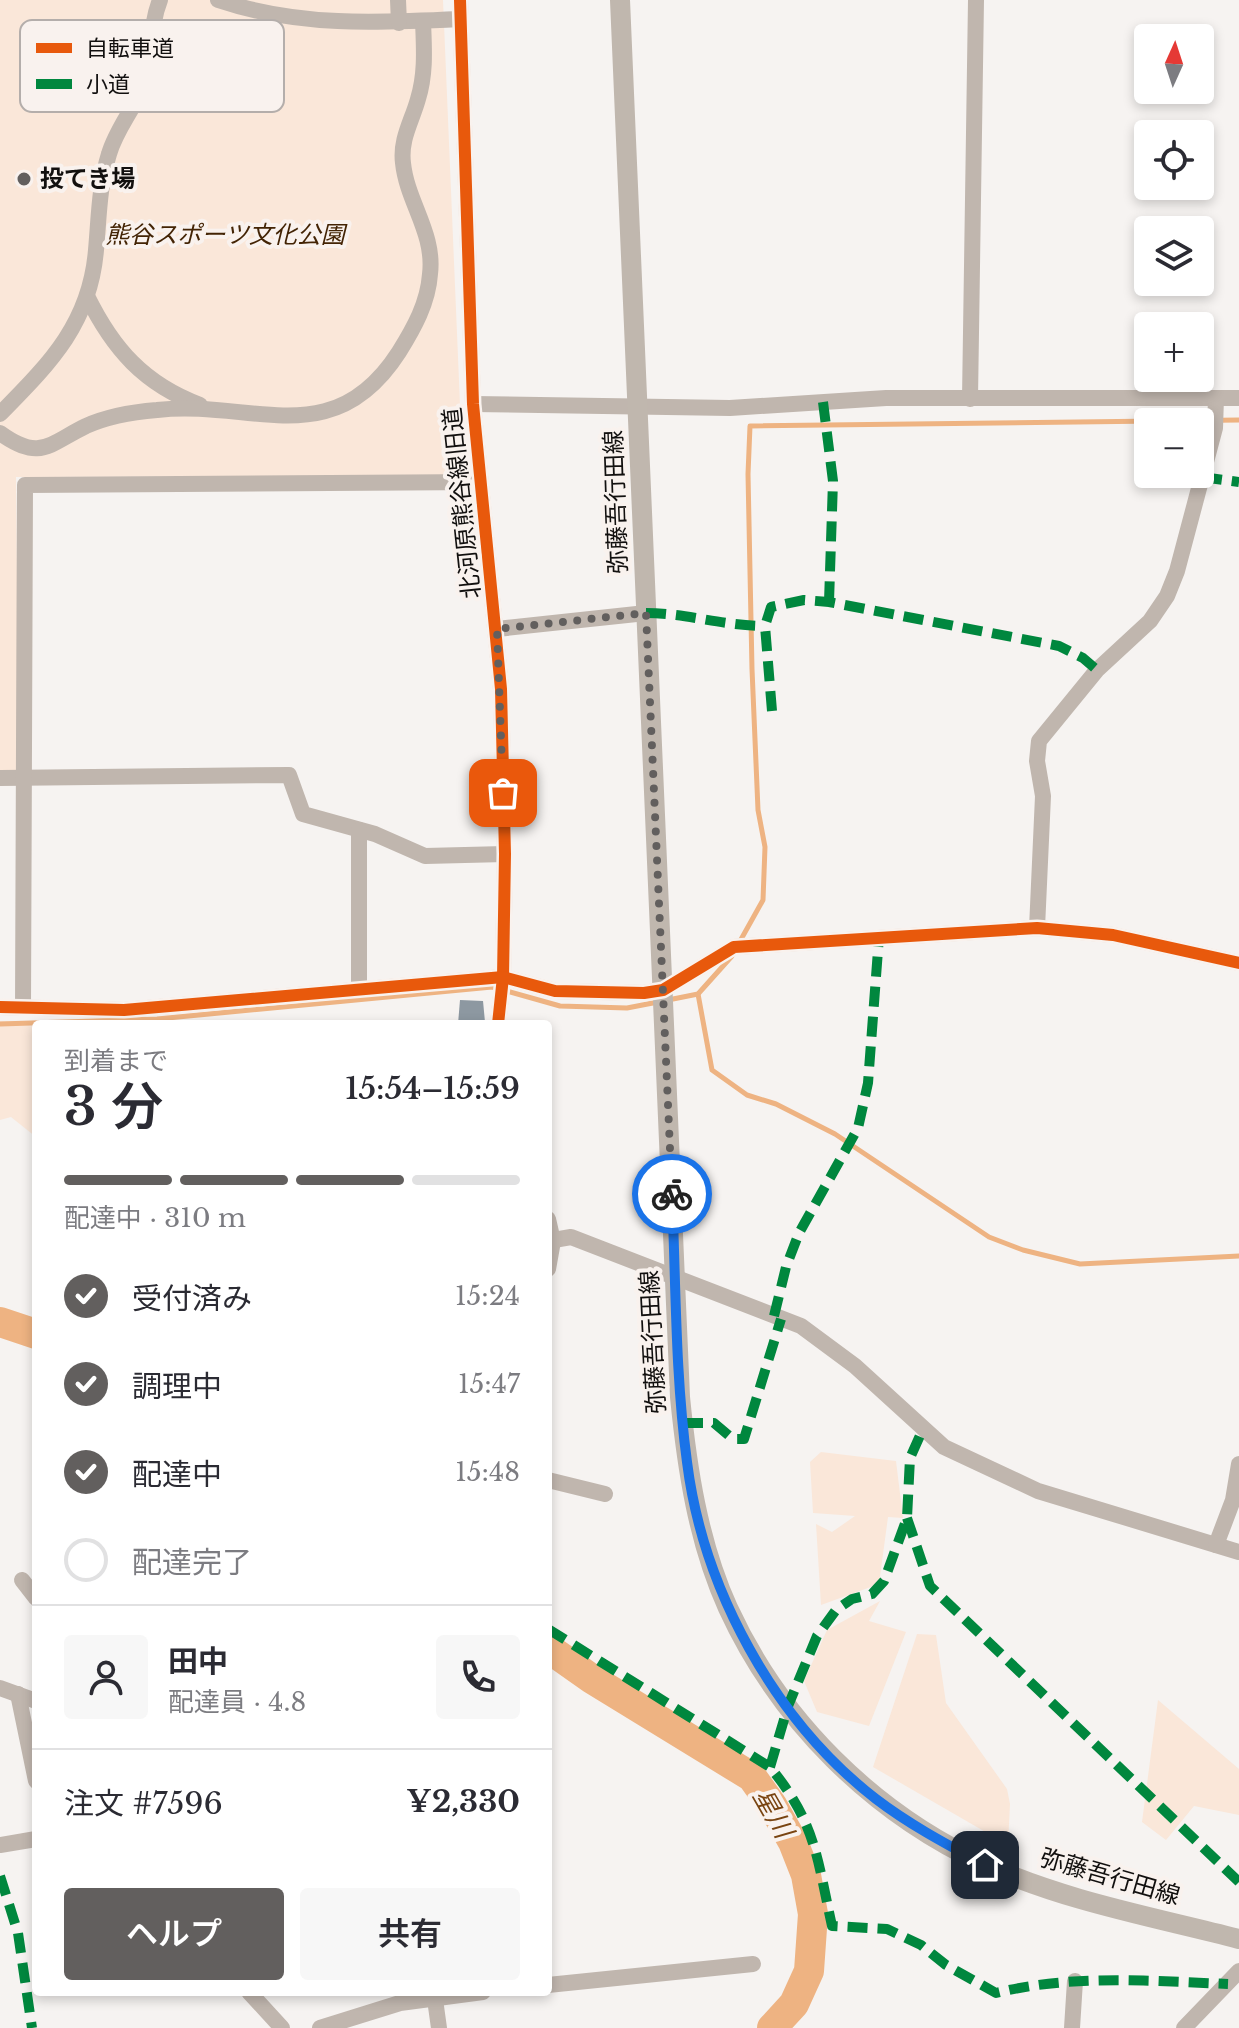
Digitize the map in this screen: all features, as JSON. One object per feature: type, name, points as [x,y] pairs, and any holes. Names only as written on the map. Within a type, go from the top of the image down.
[{"type":"main road","name":"弥藤吾行田線","points":[[620,0],[680,1397],[687,1465],[710,1555],[728,1607],[788,1706],[829,1756],[875,1798],[935,1838],[985,1865],[1068,1896],[1239,1939]]},
{"type":"street","points":[[152,20],[160,0]]},
{"type":"street","points":[[218,0],[272,15],[309,21],[399,23],[461,19]]},
{"type":"street","points":[[398,0],[399,23]]},
{"type":"street","name":"北河原熊谷線旧道","points":[[460,0],[473,404],[497,629],[505,854],[503,977],[498,1020]]},
{"type":"street","points":[[970,399],[976,0]]},
{"type":"street","points":[[0,433],[18,446],[36,450],[59,443],[87,426],[127,413],[169,408],[211,409],[275,417],[326,412],[360,396],[386,371],[418,321],[431,274],[428,236],[403,164],[406,129],[418,101],[425,67],[423,21]]},
{"type":"street","points":[[0,414],[64,345],[87,296],[92,278],[98,203],[109,152],[129,112]]},
{"type":"street","points":[[87,296],[101,325],[140,372],[168,393],[211,409]]},
{"type":"street","points":[[473,404],[639,409],[730,408],[886,398],[1239,398]]},
{"type":"street","points":[[1037,928],[1043,796],[1037,761],[1039,741],[1097,670],[1150,621],[1167,596],[1177,571],[1215,428],[1216,398]]},
{"type":"street","points":[[23,1008],[25,485],[481,482]]},
{"type":"street","points":[[497,629],[646,613]]},
{"type":"street","points":[[0,778],[289,775],[303,814],[359,830],[425,856],[505,854]]},
{"type":"street","points":[[359,830],[359,990]]},
{"type":"street","points":[[0,1007],[23,1008],[51,1016],[503,977],[555,991],[644,993],[663,990],[734,947],[1037,928],[1113,935],[1239,963]]},
{"type":"street","points":[[552,1241],[571,1237],[801,1326],[855,1366],[922,1431],[944,1447],[1038,1491],[1239,1552]]},
{"type":"street","points":[[1216,1545],[1233,1500],[1239,1464]]},
{"type":"street","points":[[552,1481],[605,1494]]},
{"type":"street","points":[[22,1580],[32,1593]]},
{"type":"street","points":[[0,1688],[32,1699]]},
{"type":"street","points":[[18,1694],[32,1762]]},
{"type":"street","points":[[0,1845],[32,1840]]},
{"type":"street","points":[[552,1985],[753,1964]]},
{"type":"street","points":[[1184,2028],[1235,1979]]},
{"type":"street","points":[[1072,2028],[1075,1981]]},
{"type":"street","points":[[253,1996],[282,2028]]},
{"type":"street","points":[[320,2028],[372,2009],[430,1996]]},
{"type":"street","points":[[434,1996],[439,2028]]},
{"type":"green space","name":"熊谷スポーツ文化公園","points":[[0,0],[443,0],[463,476],[16,477],[19,772],[0,772]]},
{"type":"green space","points":[[0,1021],[32,1021],[32,1134],[11,1117],[0,1120]]},
{"type":"green space","points":[[821,1452],[896,1461],[903,1518],[888,1517],[879,1584],[821,1605],[816,1524],[832,1532],[855,1516],[813,1513],[810,1462]]},
{"type":"green space","points":[[880,1601],[869,1621],[906,1632],[869,1726],[817,1712],[804,1681],[827,1630]]},
{"type":"green space","points":[[917,1634],[936,1635],[946,1703],[1007,1789],[1010,1804],[1008,1845],[873,1767]]},
{"type":"green space","points":[[1158,1700],[1239,1769],[1239,1815],[1194,1806],[1166,1840],[1142,1822]]},
{"type":"building","points":[[460,1000],[483,1001],[485,1020],[458,1020]]},
{"type":"waterway","points":[[739,943],[763,900],[765,847],[758,810],[752,669],[750,426],[1239,420]]},
{"type":"waterway","points":[[668,1000],[698,994],[732,956]]},
{"type":"waterway","points":[[126,1020],[492,987],[560,1006],[627,1008],[658,1002]]},
{"type":"waterway","points":[[698,994],[712,1070],[747,1095],[776,1104],[835,1134],[989,1237],[1023,1250],[1080,1264],[1239,1256]]},
{"type":"waterway","points":[[0,1024],[32,1023]]},
{"type":"waterway","name":"星川","points":[[0,1322],[32,1333]]},
{"type":"waterway","name":"星川","points":[[552,1651],[592,1679],[752,1777],[772,1805],[793,1842],[806,1875],[813,1914],[809,1971],[794,2004],[772,2028]]},
{"type":"marked path","points":[[823,402],[833,481],[829,602]]},
{"type":"marked path","points":[[1214,479],[1239,482]]},
{"type":"marked path","points":[[772,711],[765,626],[771,607],[804,600],[829,602],[1059,646],[1083,658],[1097,670]]},
{"type":"marked path","points":[[646,613],[765,626]]},
{"type":"marked path","points":[[774,1316],[786,1267],[799,1233],[858,1128],[868,1083],[879,937]]},
{"type":"marked path","points":[[683,1423],[714,1423],[733,1439],[744,1439],[781,1319]]},
{"type":"marked path","points":[[770,1767],[788,1706],[817,1636],[836,1610],[852,1599],[872,1594],[884,1581],[907,1518],[910,1458],[922,1431]]},
{"type":"marked path","points":[[907,1518],[930,1586],[1239,1882]]},
{"type":"marked path","points":[[552,1631],[770,1767],[806,1824],[818,1861],[832,1926],[887,1929],[921,1945],[946,1965],[996,1993],[1083,1981],[1228,1984]]},
{"type":"marked path","points":[[0,1876],[18,1933],[32,2028]]},
{"type":"cycle path","points":[[460,0],[473,404],[501,689],[505,854],[503,977],[498,1020]]},
{"type":"cycle path","points":[[0,1007],[124,1010],[503,977],[555,991],[644,993],[663,990],[734,947],[1037,928],[1113,935],[1239,963]]},
{"type":"way so far","points":[[503,793],[497,629],[646,613],[672,1194]]},
{"type":"place","name":"投てき場","points":[[24,179]]},
{"type":"route","points":[[672,1194],[680,1397],[687,1465],[704,1536],[728,1607],[788,1706],[829,1756],[875,1798],[935,1838],[985,1865]]}]
